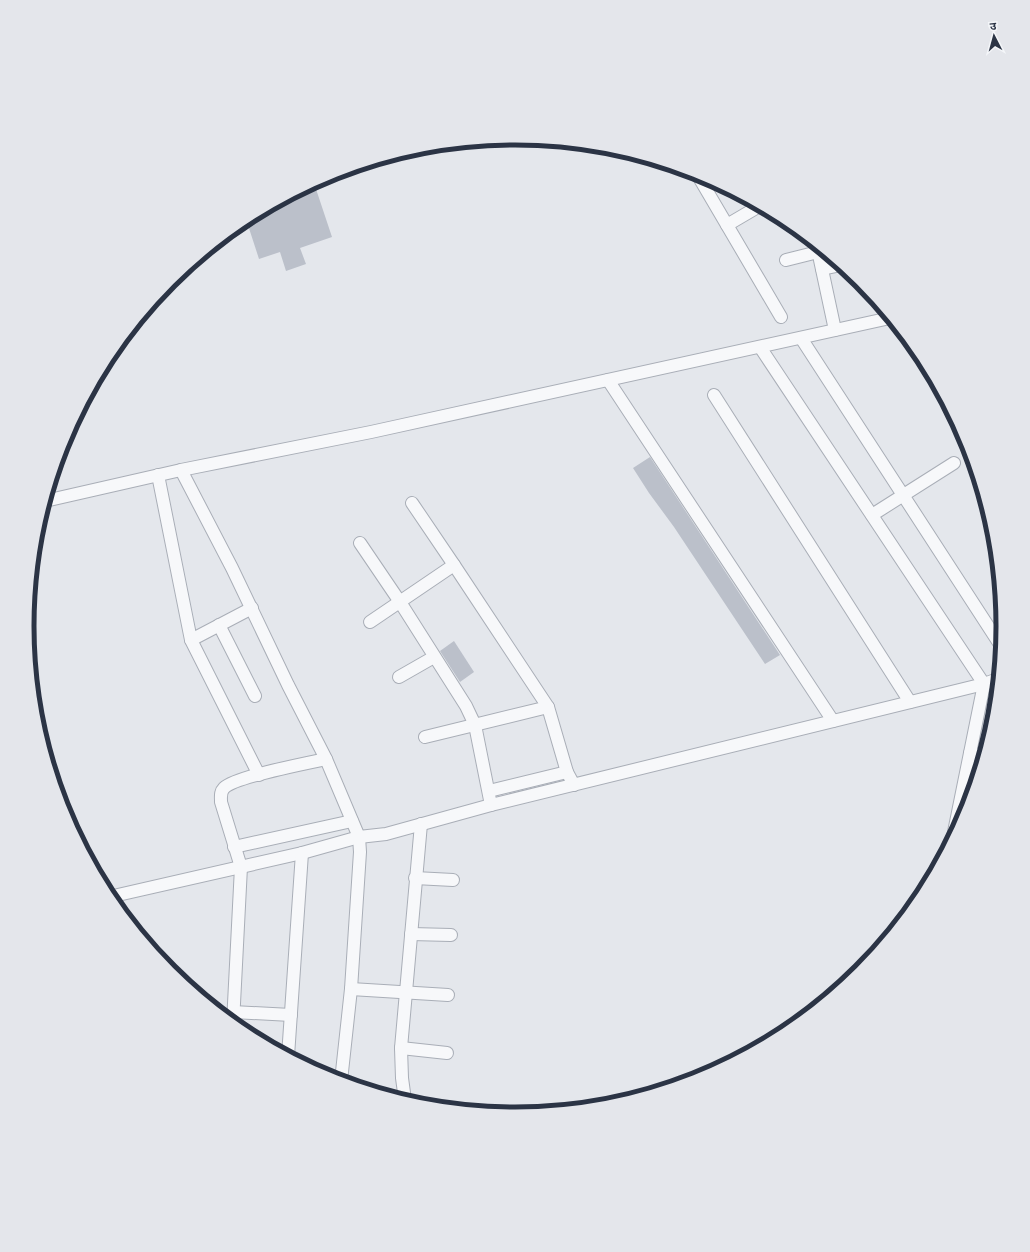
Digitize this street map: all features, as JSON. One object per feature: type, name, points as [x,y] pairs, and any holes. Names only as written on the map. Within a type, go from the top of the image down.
[{"type":"street","points":[[703,184],[781,317]]},
{"type":"street","points":[[727,225],[754,208]]},
{"type":"street","points":[[786,260],[815,250]]},
{"type":"street","points":[[819,253],[834,330]]},
{"type":"street","points":[[822,269],[834,266]]},
{"type":"street","points":[[51,500],[181,470],[372,432],[885,319]]},
{"type":"street","points":[[801,338],[996,638]]},
{"type":"street","points":[[760,347],[984,684],[958,812]]},
{"type":"street","points":[[608,380],[833,722]]},
{"type":"street","points":[[714,395],[910,702]]},
{"type":"street","points":[[872,515],[954,462]]},
{"type":"street","points":[[181,470],[252,608],[288,685],[326,758],[359,837],[359,860],[351,989],[342,1074]]},
{"type":"street","points":[[158,475],[191,640],[259,774]]},
{"type":"street","points":[[412,503],[548,708],[567,772],[574,786]]},
{"type":"street","points":[[360,543],[400,602],[466,706],[475,725],[491,805]]},
{"type":"street","points":[[370,622],[454,565]]},
{"type":"street","points":[[191,640],[252,608]]},
{"type":"street","points":[[219,625],[255,696]]},
{"type":"street","points":[[399,677],[434,657]]},
{"type":"street","points":[[117,895],[302,853],[359,837],[386,834],[491,805],[833,722],[993,681]]},
{"type":"street","points":[[425,737],[548,708]]},
{"type":"street","points":[[970,753],[978,755]]},
{"type":"street","points":[[233,1016],[241,867],[221,802],[220,794],[230,783],[259,774],[326,758]]},
{"type":"street","points":[[489,791],[567,772]]},
{"type":"street","points":[[234,847],[352,821]]},
{"type":"street","points":[[404,1094],[401,1048],[420,824]]},
{"type":"street","points":[[288,1050],[302,853]]},
{"type":"street","points":[[415,878],[453,880]]},
{"type":"street","points":[[411,934],[451,935]]},
{"type":"street","points":[[351,989],[448,995]]},
{"type":"street","points":[[235,1017],[291,1015]]},
{"type":"street","points":[[401,1048],[447,1053]]},
{"type":"building","points":[[316,189],[332,237],[300,248],[306,264],[286,271],[280,252],[259,259],[248,226],[275,209]]},
{"type":"building","points":[[650,457],[780,655],[765,664],[674,527],[649,493],[633,468]]},
{"type":"building","points":[[454,641],[474,672],[460,682],[440,651]]}]
